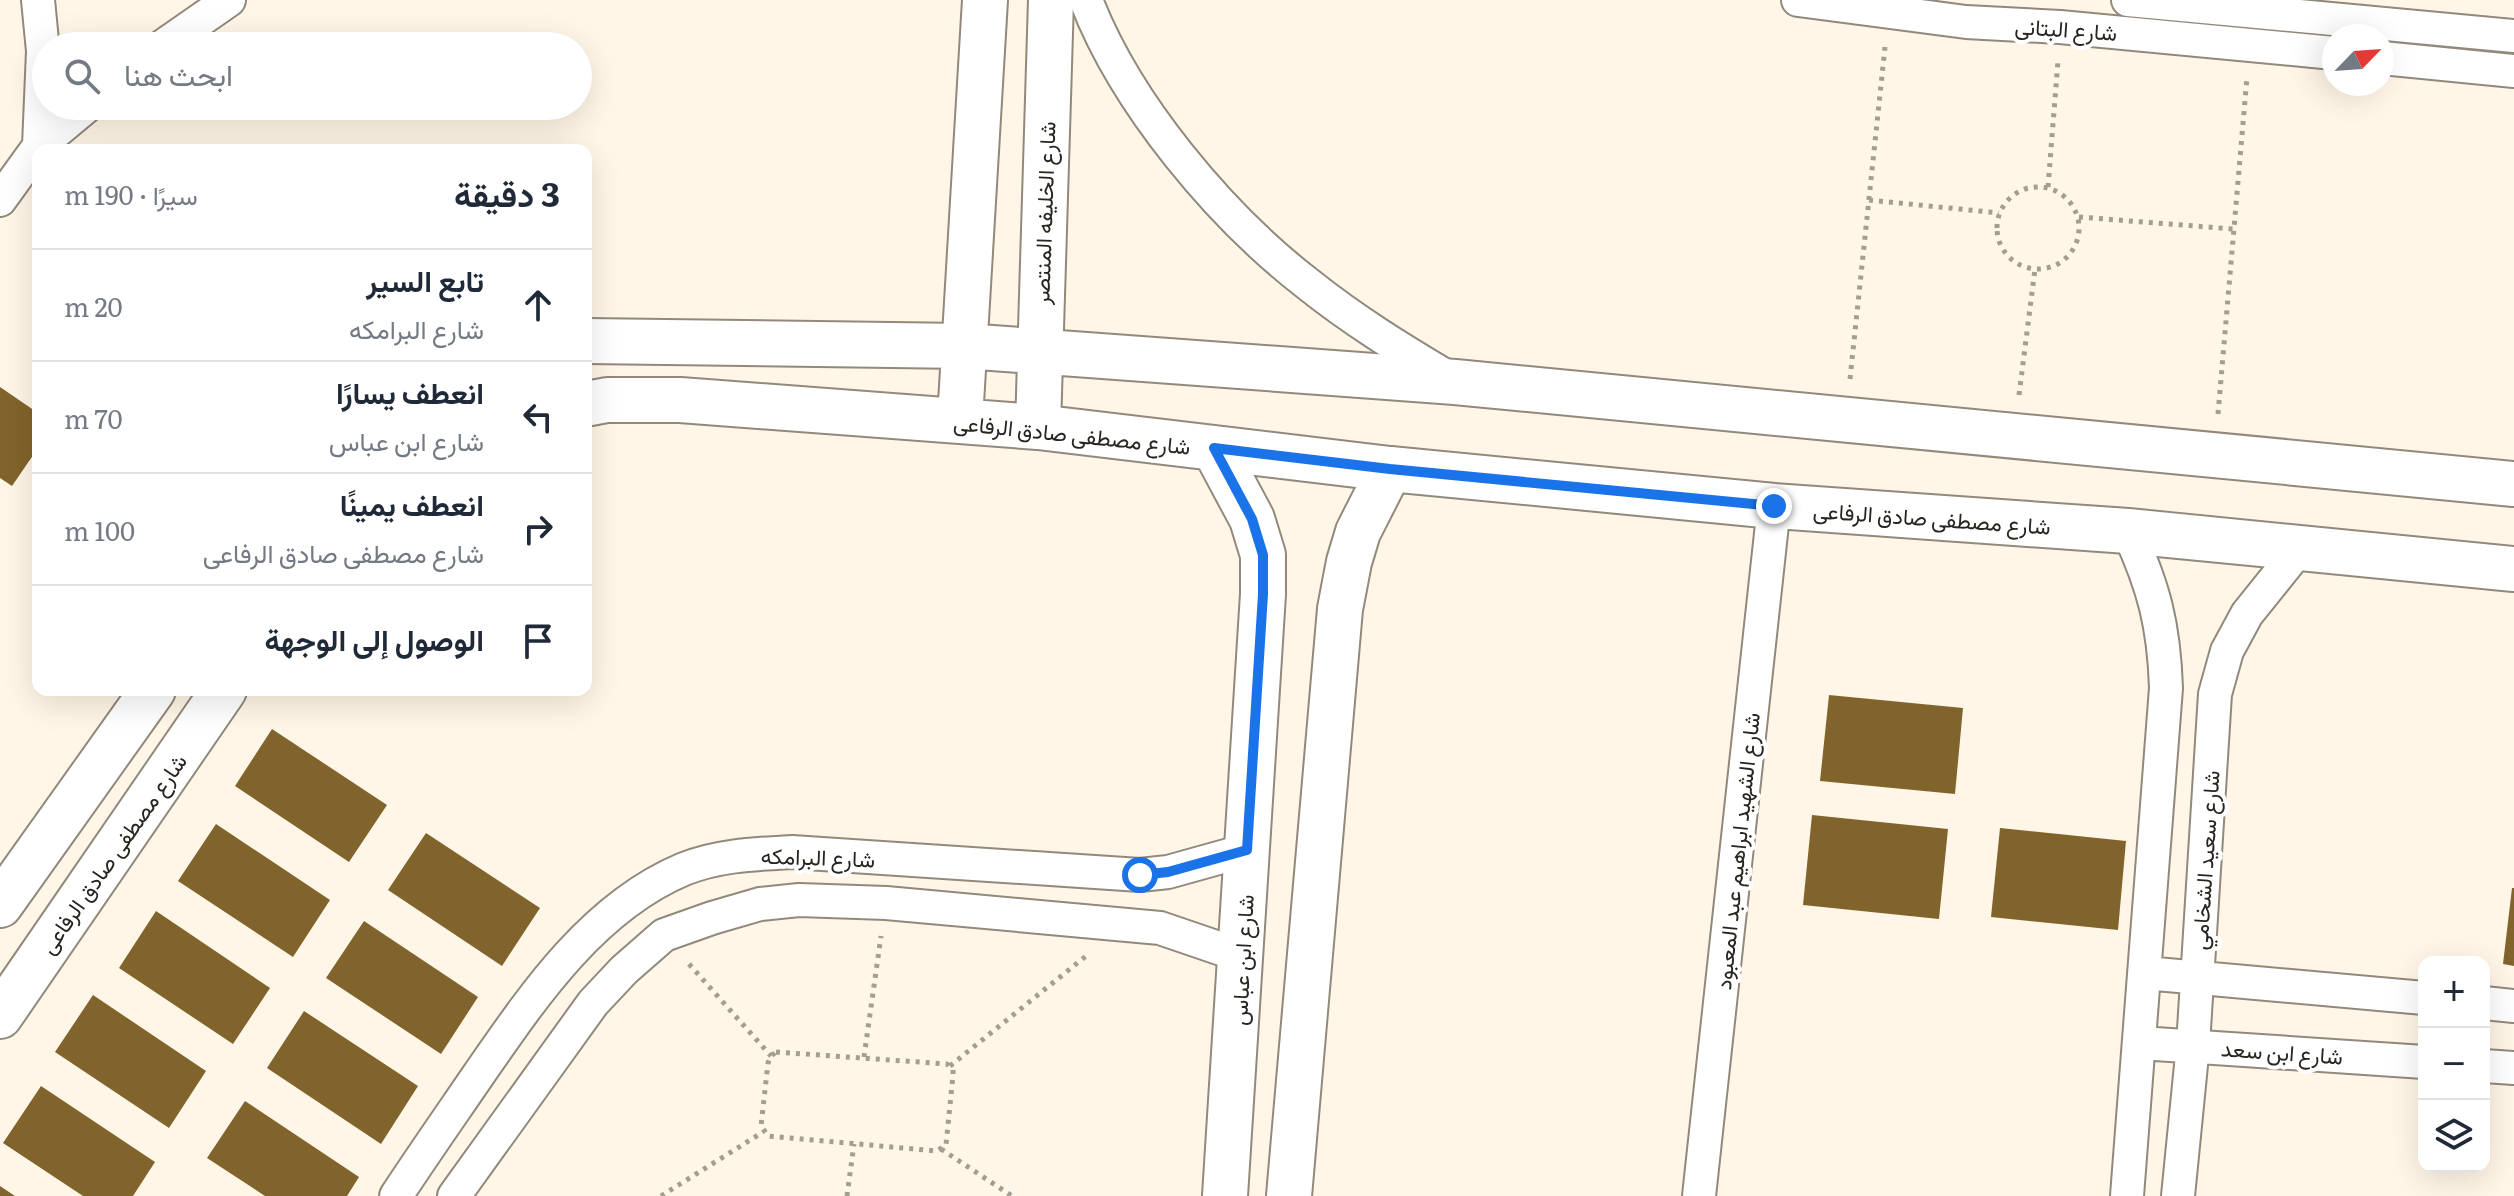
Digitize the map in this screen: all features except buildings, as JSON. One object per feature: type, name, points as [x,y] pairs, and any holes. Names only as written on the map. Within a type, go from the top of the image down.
[{"type":"street","points":[[38,0],[41,32]]},
{"type":"street","points":[[183,32],[229,0]]},
{"type":"street","name":"شارع الخليفه المنتصر","points":[[1038,427],[1051,0]]},
{"type":"street","points":[[1086,0],[1126,82],[1179,155],[1239,222],[1305,283],[1378,336],[1455,382]]},
{"type":"street","name":"شارع البتانى","points":[[1798,0],[1888,10],[1969,11],[2060,27],[2322,52]]},
{"type":"street","name":"شارع البتانى","points":[[2128,0],[2514,36]]},
{"type":"street","points":[[960,420],[978,4]]},
{"type":"street","points":[[2394,59],[2514,71]]},
{"type":"street","points":[[39,144],[40,120]]},
{"type":"street","points":[[41,144],[70,120]]},
{"type":"street","points":[[0,200],[32,156]]},
{"type":"street","points":[[592,341],[965,346],[1455,382],[2514,484]]},
{"type":"street","name":"شارع مصطفى صادق الرفاعى","points":[[592,403],[680,400],[960,420],[1390,469],[1774,506],[2128,531],[2514,569]]},
{"type":"street","name":"شارع ابن عباس","points":[[1214,448],[1252,519],[1263,555],[1242,956],[1225,1196]]},
{"type":"street","points":[[1289,1196],[1340,609],[1358,532],[1390,469]]},
{"type":"street","name":"شارع الشهيد ابراهيم عبد المعبود","points":[[1699,1196],[1774,506]]},
{"type":"street","points":[[2127,1196],[2166,688],[2165,648],[2158,608],[2146,569],[2128,531]]},
{"type":"street","name":"شارع سعيد الشخامي","points":[[2178,1196],[2193,1045],[2215,694],[2227,651],[2247,614],[2300,548]]},
{"type":"street","points":[[0,905],[149,696]]},
{"type":"street","name":"شارع مصطفى صادق الرفاعى","points":[[0,1016],[220,696]]},
{"type":"street","name":"شارع البرامكه","points":[[396,1196],[525,1007],[566,960],[603,921],[628,901],[685,869],[740,854],[792,852],[1140,875],[1168,872],[1247,850]]},
{"type":"street","name":"شارع البرامكه","points":[[461,1193],[593,1003],[624,970],[664,935],[760,904],[799,900],[886,903],[1127,923],[1184,934],[1242,956]]},
{"type":"street","points":[[2145,973],[2418,997]]},
{"type":"street","points":[[2490,1004],[2514,1006]]},
{"type":"street","name":"شارع ابن سعد","points":[[2140,1043],[2418,1062]]},
{"type":"street","points":[[2490,1066],[2514,1068]]},
{"type":"street","points":[[420,1160],[461,1193]]},
{"type":"path","points":[[1846,420],[1888,10]]},
{"type":"path","points":[[2048,187],[2060,27]]},
{"type":"path","points":[[2214,456],[2249,44]]},
{"type":"path","points":[[2048,187],[2062,193],[2072,204],[2080,229],[2077,243],[2061,263],[2035,269],[2012,259],[2004,250],[1998,238],[1997,225],[2005,202],[2025,188],[2048,187]]},
{"type":"path","points":[[1869,200],[2000,213]]},
{"type":"path","points":[[2078,217],[2233,229]]},
{"type":"path","points":[[2014,436],[2035,269]]},
{"type":"path","points":[[864,1057],[886,903]]},
{"type":"path","points":[[950,1066],[1127,923]]},
{"type":"path","points":[[664,935],[771,1056],[761,1126],[763,1132],[774,1138],[937,1151],[947,1139],[953,1075],[950,1066]]},
{"type":"path","points":[[771,1056],[782,1052],[950,1066]]},
{"type":"path","points":[[661,1196],[763,1132]]},
{"type":"path","points":[[847,1196],[854,1144]]},
{"type":"path","points":[[941,1149],[1012,1196]]},
{"type":"route","points":[[1140,875],[1168,872],[1247,850],[1263,555],[1252,519],[1214,448],[1390,469],[1774,506]]}]
